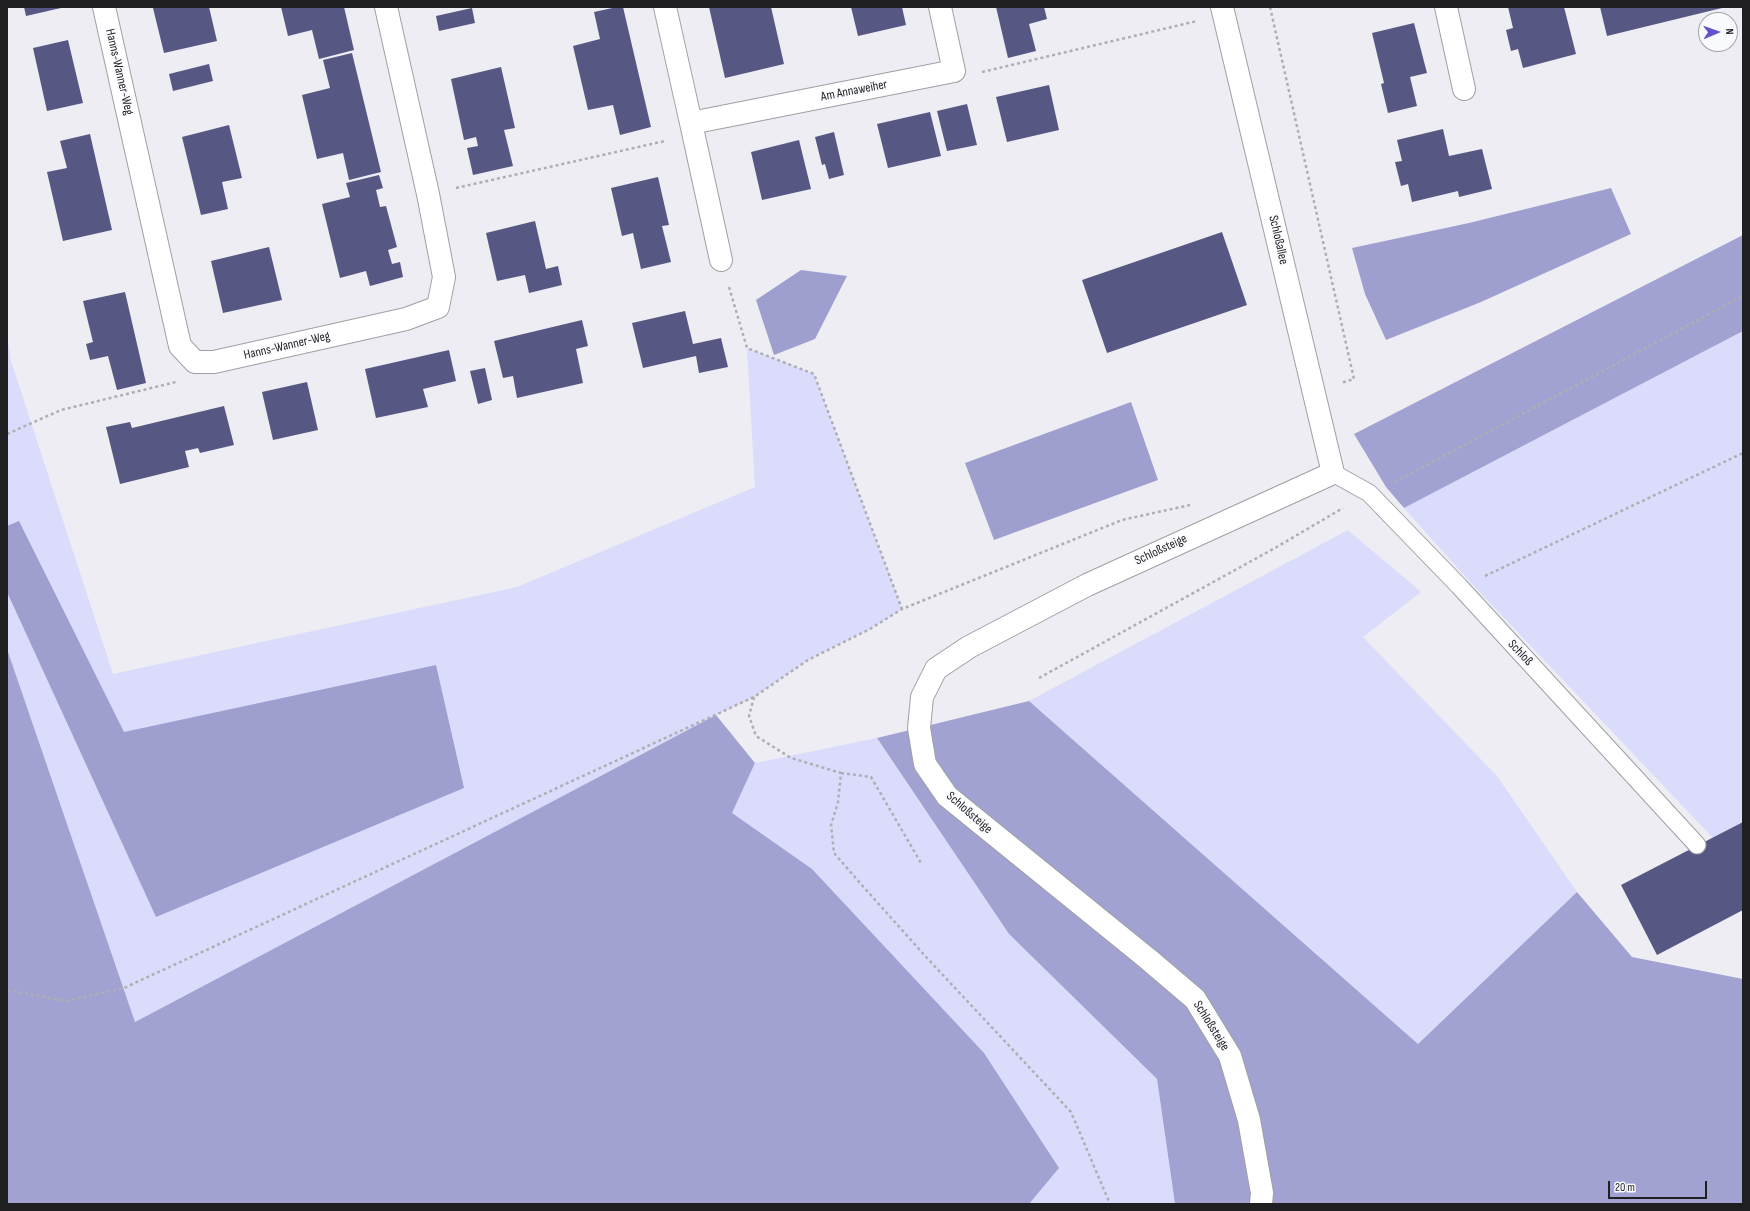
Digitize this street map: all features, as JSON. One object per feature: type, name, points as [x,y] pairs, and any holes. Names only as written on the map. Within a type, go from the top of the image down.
[{"type":"street","name":"Hanns-Wanner-Weg","points":[[104,7],[180,346],[195,362],[214,362],[399,321],[438,307],[444,277],[428,194],[386,7]]},
{"type":"street","points":[[665,7],[721,260]]},
{"type":"street","points":[[940,7],[954,71]]},
{"type":"street","points":[[1446,7],[1464,88]]},
{"type":"street","name":"Schloßallee","points":[[1223,11],[1333,473]]},
{"type":"street","name":"Am Annaweiher","points":[[692,129],[954,71]]},
{"type":"street","name":"Schloßsteige","points":[[1261,1204],[1262,1193],[1250,1120],[1230,1056],[1195,999],[1142,954],[947,796],[924,764],[920,728],[922,697],[936,669],[969,647],[1087,585],[1333,473]]},
{"type":"lane","name":"Schloß","points":[[1333,473],[1369,493],[1459,586],[1697,845]]},
{"type":"path","points":[[1270,7],[1354,380],[1314,390]]},
{"type":"path","points":[[954,71],[980,72],[1223,11]]},
{"type":"path","points":[[428,194],[692,129]]},
{"type":"path","points":[[721,260],[747,348],[814,374],[902,609]]},
{"type":"path","points":[[1392,483],[1743,296]]},
{"type":"path","points":[[7,434],[62,410],[175,382],[195,362]]},
{"type":"path","points":[[1459,586],[1471,583],[1743,453]]},
{"type":"path","points":[[1039,678],[1275,548],[1369,493]]},
{"type":"path","points":[[7,990],[66,1001],[124,988],[754,697],[808,660],[870,629],[902,609],[1122,520],[1197,503]]},
{"type":"path","points":[[754,697],[749,716],[756,736],[791,758],[841,773],[871,777],[921,863]]},
{"type":"path","points":[[841,773],[838,802],[831,825],[834,853],[928,958],[1071,1112],[1110,1204]]},
{"type":"shaded area","points":[[1611,188],[1631,234],[1481,302],[1386,340],[1365,294],[1352,248],[1469,223]]},
{"type":"shaded area","points":[[1743,235],[1743,331],[1404,508],[1386,487],[1354,434]]},
{"type":"shaded area","points":[[801,270],[847,276],[815,339],[774,355],[756,300]]},
{"type":"shaded area","points":[[1743,331],[1743,822],[1713,838],[1471,583],[1404,508]]},
{"type":"shaded area","points":[[7,333],[11,361],[113,674],[517,587],[755,487],[747,348],[814,374],[902,609],[870,629],[808,660],[754,697],[716,715],[135,1022],[7,649]]},
{"type":"shaded area","points":[[1131,402],[1158,480],[994,540],[965,463]]},
{"type":"shaded area","points":[[19,521],[124,732],[436,665],[464,788],[156,917],[7,592],[7,526]]},
{"type":"shaded area","points":[[1348,530],[1421,592],[1363,637],[1497,776],[1577,892],[1418,1044],[1029,701]]},
{"type":"shaded area","points":[[7,649],[135,1022],[716,715],[755,763],[732,813],[812,869],[984,1053],[1059,1168],[1029,1204],[7,1204]]},
{"type":"shaded area","points":[[1029,701],[1418,1044],[1577,892],[1632,957],[1743,979],[1743,1204],[1175,1204],[1157,1079],[1009,934],[877,738]]},
{"type":"shaded area","points":[[877,738],[1009,934],[1157,1079],[1175,1204],[1029,1204],[1059,1168],[732,813],[755,763]]},
{"type":"building","points":[[24,7],[61,7],[61,8],[26,16]]},
{"type":"building","points":[[209,7],[217,41],[164,53],[153,8]]},
{"type":"building","points":[[281,7],[344,7],[354,50],[319,59],[312,30],[288,36]]},
{"type":"building","points":[[623,7],[651,127],[620,135],[613,105],[588,110],[573,46],[600,39],[594,12]]},
{"type":"building","points":[[709,7],[771,7],[784,64],[725,78]]},
{"type":"building","points":[[851,7],[902,7],[906,25],[858,36]]},
{"type":"building","points":[[996,7],[1044,7],[1047,19],[1029,24],[1036,51],[1008,58]]},
{"type":"building","points":[[1508,7],[1564,7],[1576,54],[1523,68],[1518,49],[1511,51],[1506,30],[1513,28]]},
{"type":"building","points":[[1600,7],[1722,7],[1706,12],[1698,12],[1698,14],[1607,36]]},
{"type":"building","points":[[472,8],[475,23],[439,31],[436,16]]},
{"type":"building","points":[[1414,23],[1427,73],[1410,77],[1417,106],[1388,113],[1381,84],[1384,83],[1372,33]]},
{"type":"building","points":[[68,40],[83,103],[47,111],[33,48]]},
{"type":"building","points":[[352,53],[381,172],[349,180],[343,153],[317,159],[302,95],[330,88],[323,60]]},
{"type":"building","points":[[209,64],[213,81],[173,91],[169,74]]},
{"type":"building","points":[[501,67],[515,128],[504,130],[513,166],[473,175],[467,148],[478,146],[476,137],[464,140],[451,79]]},
{"type":"building","points":[[1049,85],[1059,130],[1007,142],[996,97]]},
{"type":"building","points":[[967,104],[977,145],[947,151],[937,111]]},
{"type":"building","points":[[930,112],[941,156],[888,168],[877,124]]},
{"type":"building","points":[[229,125],[242,178],[222,182],[228,209],[201,215],[182,137]]},
{"type":"building","points":[[1443,129],[1449,156],[1482,149],[1492,189],[1459,197],[1458,191],[1412,202],[1408,184],[1401,186],[1395,162],[1402,161],[1397,140]]},
{"type":"building","points":[[834,132],[844,175],[829,179],[825,164],[822,165],[815,137]]},
{"type":"building","points":[[90,134],[112,230],[63,241],[47,172],[67,168],[60,141]]},
{"type":"building","points":[[799,140],[811,189],[762,200],[751,152]]},
{"type":"building","points":[[379,175],[383,188],[376,190],[380,207],[386,206],[397,247],[388,250],[392,264],[400,262],[403,277],[370,286],[366,271],[340,278],[322,204],[350,197],[346,183]]},
{"type":"building","points":[[658,177],[669,225],[662,226],[671,262],[641,269],[633,233],[622,236],[611,188]]},
{"type":"building","points":[[535,221],[546,269],[558,266],[562,285],[529,293],[525,275],[497,281],[486,233]]},
{"type":"building","points":[[1222,232],[1247,305],[1107,353],[1082,280]]},
{"type":"building","points":[[269,247],[282,300],[223,313],[211,261]]},
{"type":"building","points":[[125,292],[146,383],[117,390],[108,356],[90,360],[86,344],[93,342],[83,301]]},
{"type":"building","points":[[685,311],[693,344],[721,338],[728,367],[699,373],[696,356],[643,368],[632,323]]},
{"type":"building","points":[[582,320],[588,346],[576,349],[583,383],[517,398],[513,376],[503,378],[494,341]]},
{"type":"building","points":[[449,350],[456,381],[423,389],[428,407],[376,418],[365,369]]},
{"type":"building","points":[[485,368],[492,400],[478,404],[470,371]]},
{"type":"building","points":[[307,382],[318,430],[273,440],[262,392]]},
{"type":"building","points":[[224,406],[234,445],[200,453],[198,448],[185,451],[189,467],[120,484],[106,427],[130,422],[132,428]]},
{"type":"building","points":[[1743,822],[1743,910],[1657,955],[1621,885]]}]
